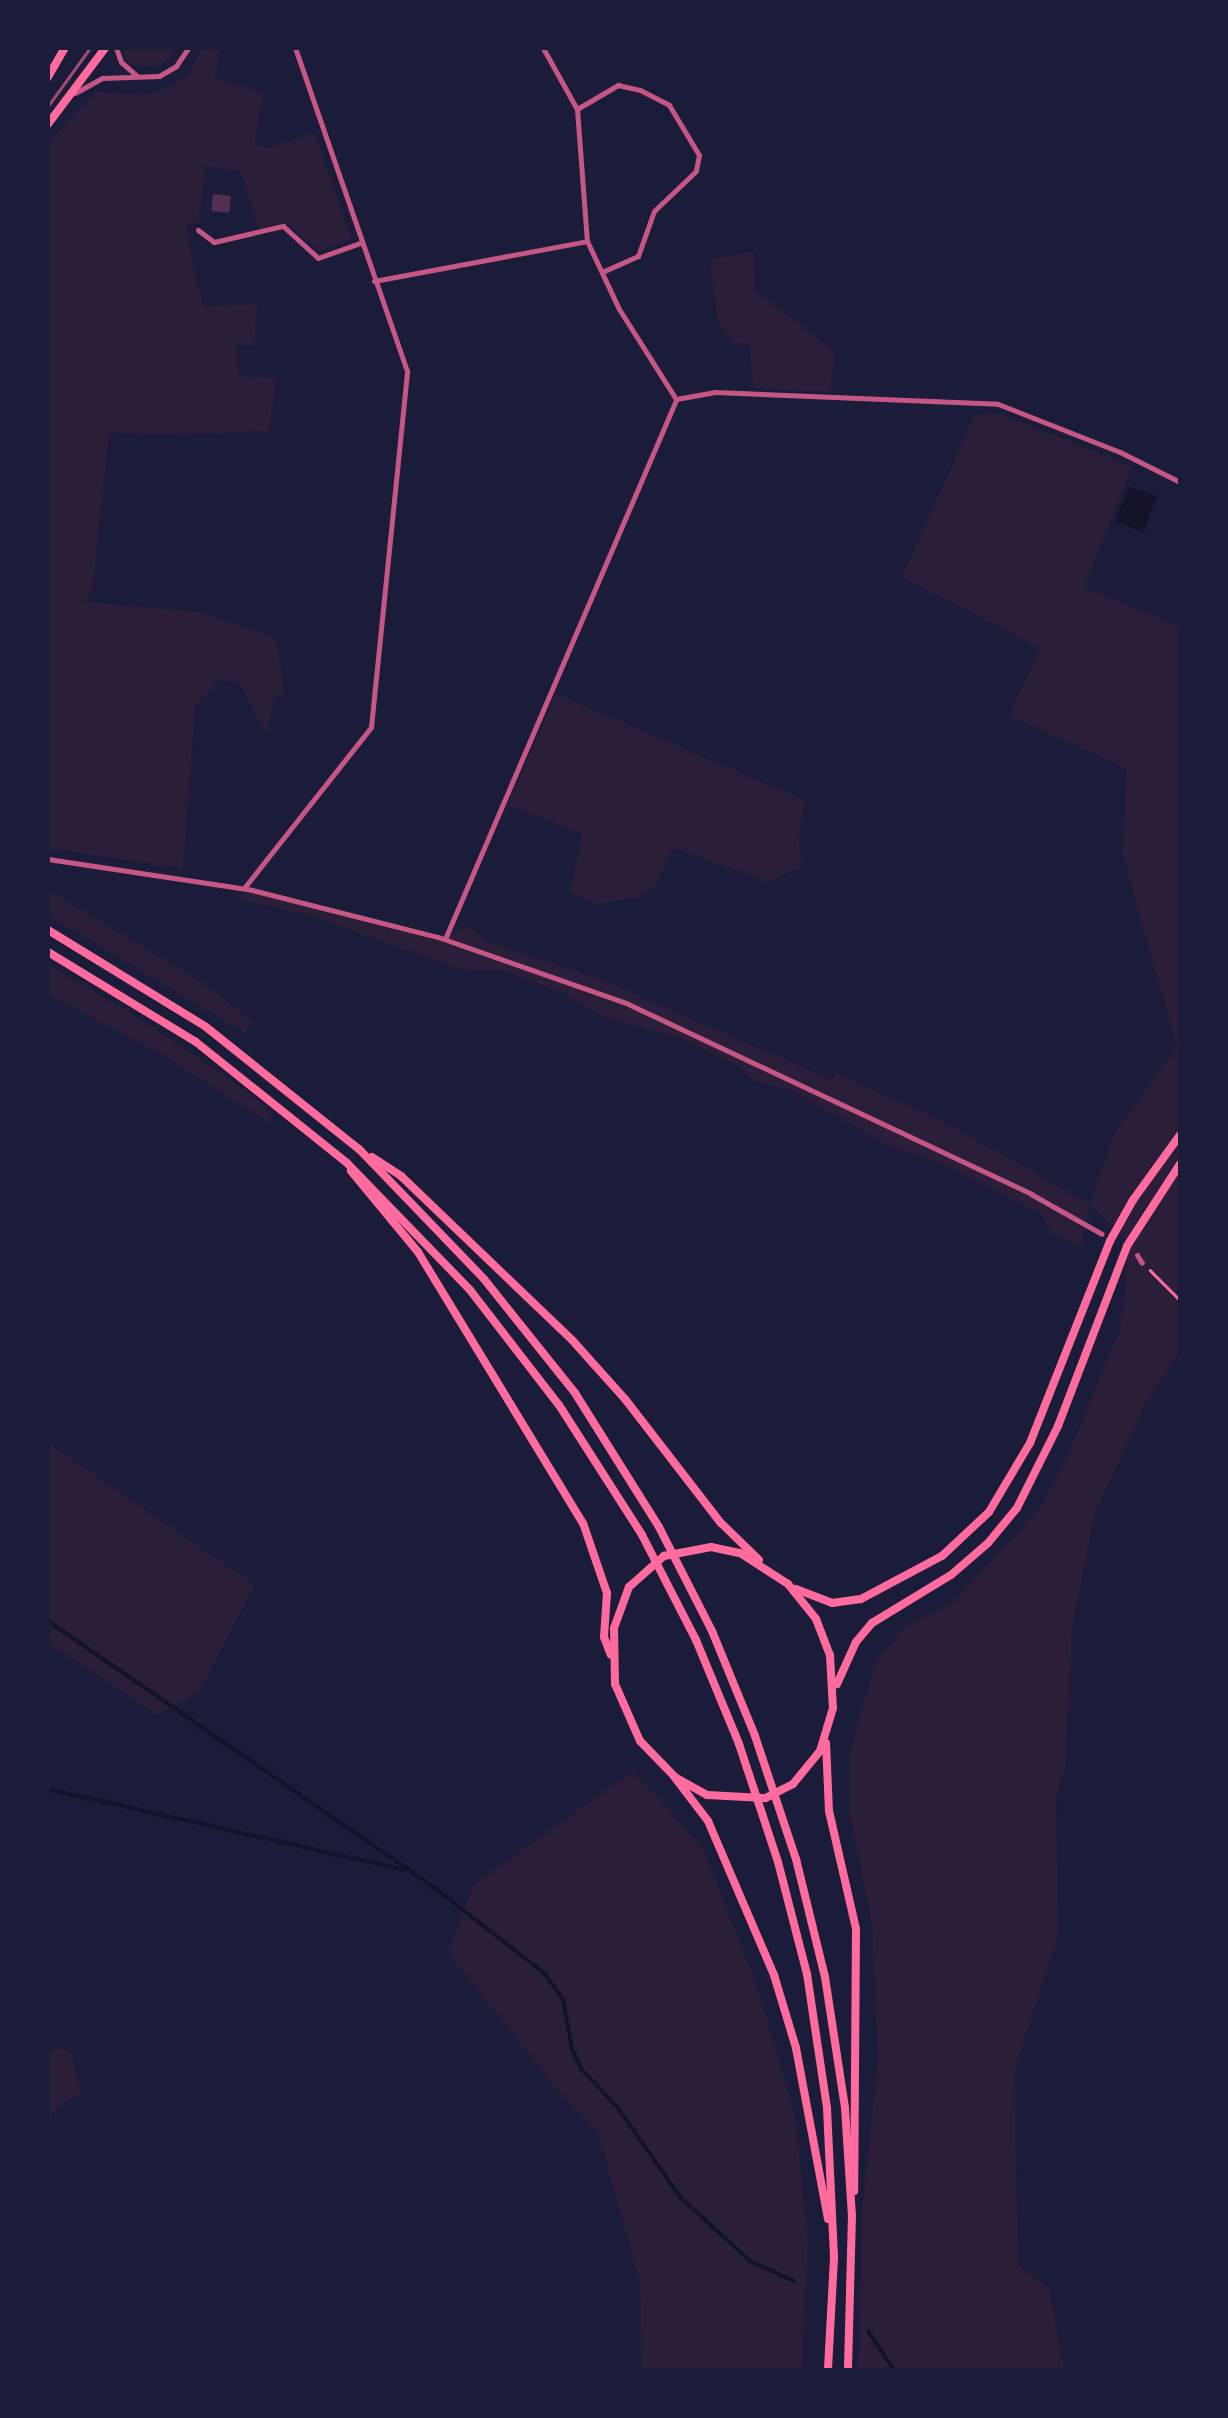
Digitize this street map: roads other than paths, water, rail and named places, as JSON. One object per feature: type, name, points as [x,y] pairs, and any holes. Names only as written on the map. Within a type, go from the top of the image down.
[{"type":"main road","points":[[48,76],[65,48]]},
{"type":"main road","points":[[48,124],[105,48]]},
{"type":"main road","points":[[48,930],[206,1027],[359,1149],[401,1176],[573,1341],[626,1399],[721,1523],[788,1584],[816,1620],[835,1688]]},
{"type":"main road","points":[[48,952],[196,1042],[346,1163],[470,1290],[559,1405],[642,1535],[696,1640],[763,1813],[807,1974],[827,2108],[834,2258],[828,2370]]},
{"type":"main road","points":[[788,1584],[832,1603],[861,1599],[942,1556],[976,1526],[1026,1452],[1093,1278],[1132,1200],[1180,1135]]},
{"type":"main road","points":[[359,1149],[484,1279],[575,1393],[658,1527],[712,1631],[780,1810],[825,1977],[845,2108],[852,2216]]},
{"type":"main road","points":[[346,1163],[355,1181],[418,1252],[584,1524],[607,1593],[604,1637],[619,1699],[654,1759],[707,1795],[737,1800],[765,1798],[793,1784],[826,1739]]},
{"type":"main road","points":[[848,2370],[857,2158],[856,1929],[829,1811],[826,1739],[835,1688],[856,1642],[872,1623],[951,1575],[988,1543],[1017,1508],[1053,1439],[1110,1286],[1146,1213],[1180,1164]]},
{"type":"main road","points":[[612,1658],[617,1614],[629,1587],[664,1556],[699,1546],[740,1553],[774,1573]]},
{"type":"main road","points":[[675,1776],[708,1821],[774,1976],[796,2048],[834,2258]]},
{"type":"street","points":[[116,48],[121,62],[139,78]]},
{"type":"street","points":[[72,95],[102,78],[139,78],[168,71],[188,48]]},
{"type":"street","points":[[244,888],[371,726],[406,371],[295,48]]},
{"type":"street","points":[[543,48],[576,109],[587,241],[618,309],[676,399]]},
{"type":"street","points":[[576,109],[618,84],[640,90],[669,105],[698,155],[696,171],[654,211],[638,256],[602,272]]},
{"type":"street","points":[[198,230],[214,242],[283,226],[318,258],[360,243]]},
{"type":"street","points":[[373,281],[587,241]]},
{"type":"street","points":[[676,399],[715,392],[998,404],[1120,452],[1180,482]]},
{"type":"street","points":[[446,940],[676,399]]},
{"type":"street","points":[[48,858],[244,888],[446,940],[626,1003],[1031,1194],[1102,1234]]},
{"type":"street","points":[[1138,1255],[1142,1262]]},
{"type":"waterway","points":[[48,1621],[436,1889],[544,1973],[563,1999],[572,2049],[582,2070],[618,2108],[680,2197],[750,2261],[794,2281]]},
{"type":"waterway","points":[[48,1789],[404,1870]]},
{"type":"waterway","points":[[868,2331],[894,2370]]},
{"type":"tram line","points":[[48,106],[90,48]]}]
